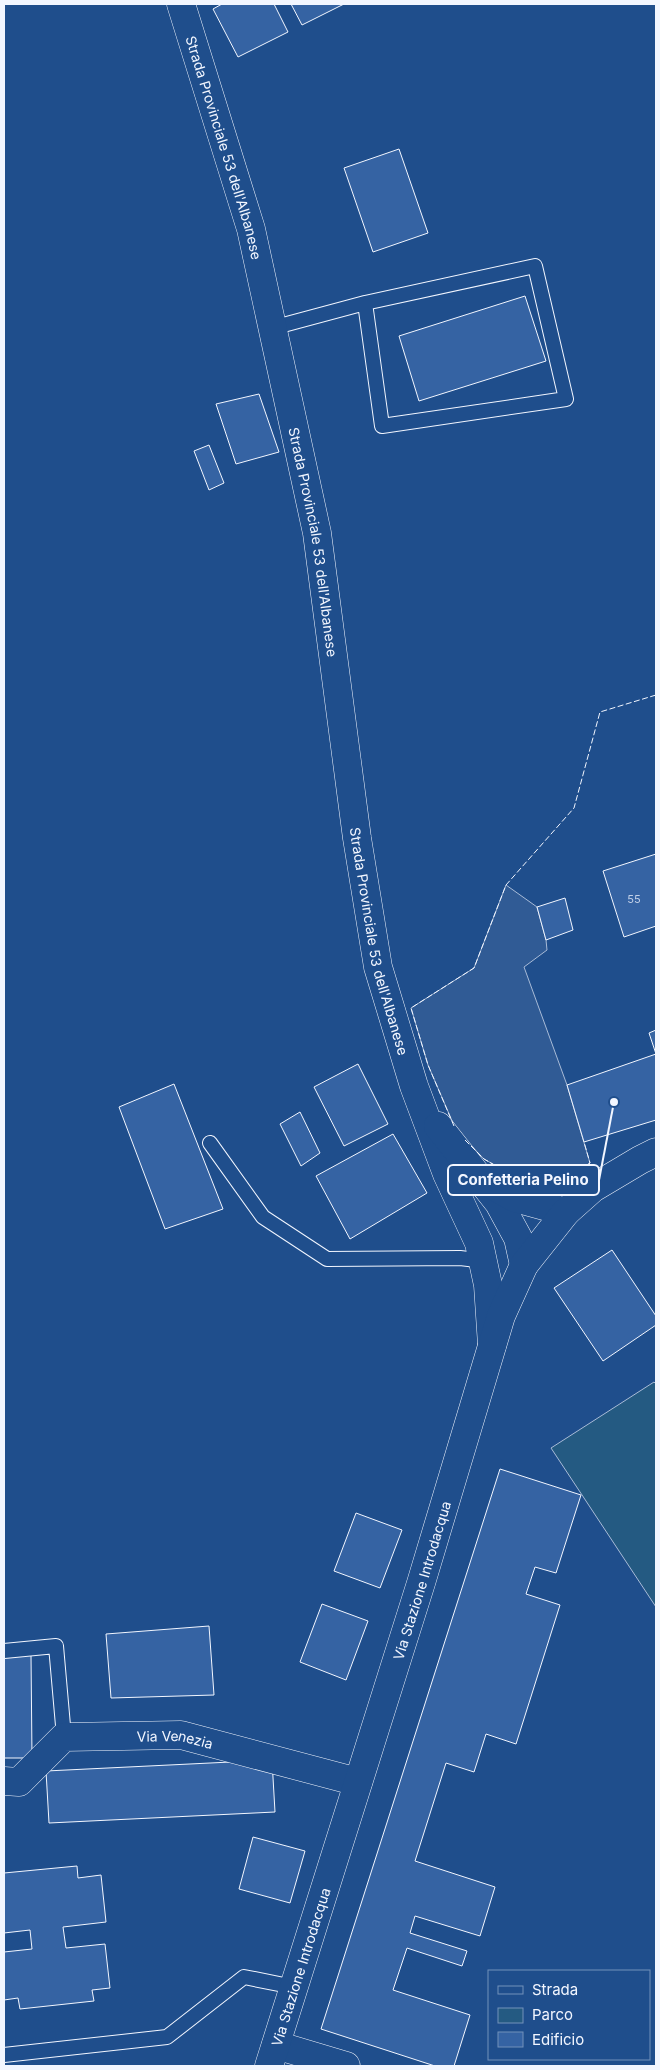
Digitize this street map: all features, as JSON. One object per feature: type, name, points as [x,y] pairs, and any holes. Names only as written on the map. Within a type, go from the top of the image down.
[{"type":"main road","name":"Strada Provinciale 53 dell'Albanese","points":[[181,4],[251,230],[317,533],[357,838],[378,967],[414,1086],[447,1174],[470,1220],[486,1244],[493,1251],[524,1265]]},
{"type":"main road","name":"Strada Provinciale 53 dell'Albanese","points":[[414,1086],[444,1135],[499,1203],[518,1238],[524,1265]]},
{"type":"main road","name":"Via Stazione Introdacqua","points":[[272,2056],[424,1574],[501,1316],[524,1265],[566,1212],[594,1188],[656,1152]]},
{"type":"main road","name":"Strada Provinciale 53 dell'Albanese","points":[[474,1172],[496,1188],[515,1198],[566,1212]]},
{"type":"main road","name":"Strada Provinciale 53 dell'Albanese","points":[[470,1220],[484,1260],[488,1285],[492,1347]]},
{"type":"main road","name":"Via Venezia","points":[[64,1736],[181,1735],[358,1782]]},
{"type":"main road","points":[[4,1781],[19,1782],[64,1736]]},
{"type":"main road","points":[[272,2056],[346,2066]]},
{"type":"lane","points":[[272,328],[365,303],[535,266],[566,399],[382,426],[365,303]]},
{"type":"lane","points":[[210,1143],[263,1217],[326,1259],[460,1258],[484,1260]]},
{"type":"lane","points":[[4,1651],[56,1646],[64,1736]]},
{"type":"lane","points":[[4,2055],[167,2037],[244,1977],[294,1987]]},
{"type":"green space","points":[[654,1382],[656,1384],[656,1607],[551,1448]]},
{"type":"shaded area","points":[[506,885],[537,907],[547,950],[524,967],[567,1085],[590,1163],[552,1189],[526,1183],[484,1159],[456,1130],[428,1065],[411,1008],[474,968]]},
{"type":"building","points":[[222,4],[274,4],[288,32],[238,57],[213,9]]},
{"type":"building","points":[[291,4],[344,4],[302,25]]},
{"type":"building","points":[[399,149],[428,233],[373,252],[344,168]]},
{"type":"building","points":[[525,296],[546,361],[419,401],[399,336]]},
{"type":"building","points":[[259,394],[279,452],[236,464],[216,404]]},
{"type":"building","points":[[209,445],[224,483],[209,490],[194,451]]},
{"type":"building","points":[[656,854],[656,926],[624,937],[603,871]]},
{"type":"building","points":[[565,898],[573,930],[546,940],[537,907]]},
{"type":"building","points":[[656,1030],[656,1054],[649,1033]]},
{"type":"building","points":[[656,1054],[656,1120],[584,1142],[567,1085]]},
{"type":"building","points":[[358,1064],[388,1124],[344,1146],[314,1087]]},
{"type":"building","points":[[174,1084],[223,1209],[165,1229],[119,1107]]},
{"type":"building","points":[[300,1112],[320,1153],[301,1166],[280,1124]]},
{"type":"building","points":[[393,1134],[427,1193],[350,1239],[316,1176]]},
{"type":"building","points":[[612,1250],[656,1316],[656,1325],[603,1361],[554,1288]]},
{"type":"building","points":[[500,1469],[581,1495],[556,1573],[535,1567],[526,1594],[560,1605],[516,1744],[486,1734],[474,1772],[446,1763],[415,1861],[495,1887],[480,1936],[415,1916],[410,1933],[467,1951],[462,1966],[407,1948],[393,1990],[470,2015],[454,2066],[435,2066],[321,2029]]},
{"type":"building","points":[[356,1513],[402,1530],[380,1588],[334,1571]]},
{"type":"building","points":[[322,1604],[368,1621],[346,1680],[300,1662]]},
{"type":"building","points":[[209,1626],[214,1695],[111,1698],[106,1634]]},
{"type":"building","points":[[4,1655],[31,1655],[32,1758],[4,1758]]},
{"type":"building","points":[[272,1760],[275,1812],[49,1823],[46,1771]]},
{"type":"building","points":[[253,1837],[305,1851],[290,1903],[239,1889]]},
{"type":"building","points":[[77,1866],[78,1878],[101,1875],[106,1922],[63,1927],[66,1948],[105,1944],[110,1988],[92,1990],[94,2001],[20,2009],[18,1998],[4,2000],[4,1952],[32,1949],[30,1930],[4,1933],[4,1873]]},
{"type":"fence","points":[[454,1126],[428,1065],[411,1008],[474,968],[506,885],[574,808],[600,712],[656,695]]},
{"type":"fence","points":[[465,1140],[484,1159],[526,1183],[552,1189],[590,1163],[584,1142]]},
{"type":"place","name":"Confetteria Pelino","points":[[614,1102]]}]
